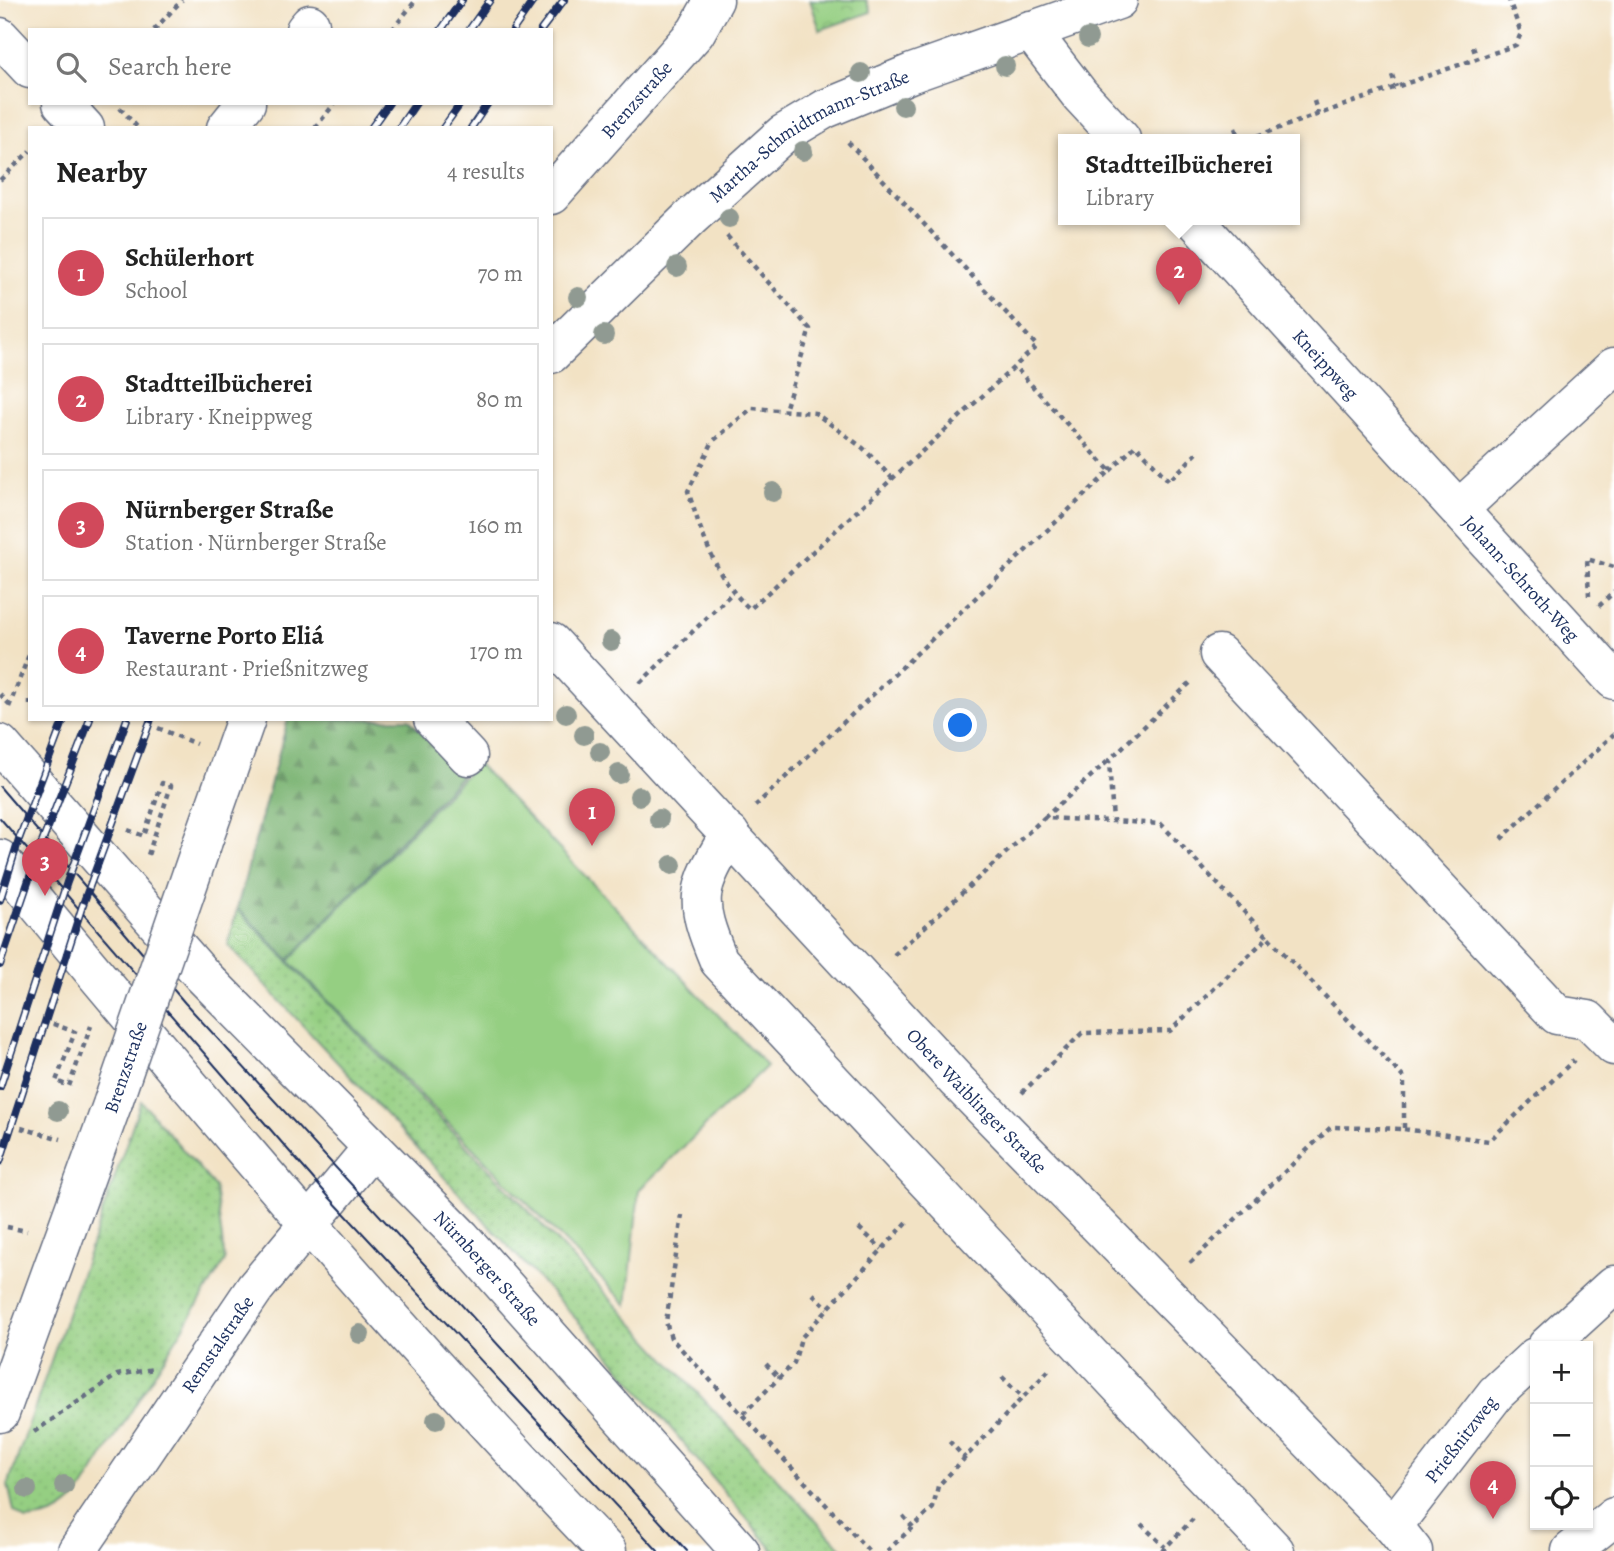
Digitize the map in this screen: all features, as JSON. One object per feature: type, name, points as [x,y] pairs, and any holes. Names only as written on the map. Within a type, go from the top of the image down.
[{"type":"street","name":"Brenzstraße","points":[[553,193],[696,32],[714,0]]},
{"type":"street","name":"Martha-Schmidtmann-Straße","points":[[553,352],[690,218],[783,134],[825,109],[1030,30],[1118,0]]},
{"type":"street","points":[[1030,30],[1080,95],[1116,134]]},
{"type":"street","points":[[64,105],[83,126]]},
{"type":"street","points":[[228,126],[244,105]]},
{"type":"street","name":"Kneippweg","points":[[1199,225],[1459,509]]},
{"type":"street","points":[[1459,509],[1614,367]]},
{"type":"street","name":"Johann-Schroth-Weg","points":[[1459,509],[1614,680]]},
{"type":"street","name":"Obere Waiblinger Straße","points":[[553,644],[742,821],[957,1081],[1403,1539]]},
{"type":"street","points":[[1219,654],[1556,1015],[1588,1020],[1608,1040]]},
{"type":"street","name":"Brenzstraße","points":[[15,1424],[113,1102],[245,721]]},
{"type":"street","points":[[435,721],[468,756]]},
{"type":"street","name":"Nürnberger Straße","points":[[0,744],[202,975],[462,1238],[740,1551]]},
{"type":"street","points":[[742,821],[703,878],[701,920],[719,961],[1275,1551]]},
{"type":"street","points":[[0,859],[249,1156],[309,1221],[480,1420],[607,1551]]},
{"type":"street","name":"Remstalstraße","points":[[77,1551],[255,1288],[372,1148]]},
{"type":"street","points":[[1552,1341],[1614,1285]]},
{"type":"street","name":"Prießnitzweg","points":[[1403,1539],[1496,1393],[1530,1362]]},
{"type":"path","points":[[156,28],[182,0]]},
{"type":"path","points":[[394,28],[416,0]]},
{"type":"path","points":[[1262,134],[1516,45],[1521,33],[1510,0]]},
{"type":"path","points":[[1473,47],[1476,59]]},
{"type":"path","points":[[1392,75],[1396,87]]},
{"type":"path","points":[[1314,101],[1318,114]]},
{"type":"path","points":[[118,105],[136,126]]},
{"type":"path","points":[[317,126],[333,105]]},
{"type":"path","points":[[1235,128],[1237,134]]},
{"type":"path","points":[[845,139],[1037,346],[1015,368],[893,479],[750,609],[732,593],[706,547],[688,491],[713,441],[752,408],[815,413],[863,448],[893,479]]},
{"type":"path","points":[[0,180],[28,153]]},
{"type":"path","points":[[726,234],[810,329],[785,410]]},
{"type":"path","points":[[1015,368],[1110,471]]},
{"type":"path","points":[[742,821],[1136,445],[1169,481],[1197,453]]},
{"type":"path","points":[[1590,600],[1587,559],[1614,567]]},
{"type":"path","points":[[643,680],[732,593]]},
{"type":"path","points":[[884,965],[1109,760],[1219,654]]},
{"type":"path","points":[[0,694],[10,706],[28,657]]},
{"type":"path","points":[[1502,839],[1614,734]]},
{"type":"path","points":[[1109,760],[1112,821]]},
{"type":"path","points":[[1549,781],[1556,788]]},
{"type":"path","points":[[120,827],[144,836],[162,783],[171,786],[147,859]]},
{"type":"path","points":[[1044,818],[1161,824],[1404,1079],[1405,1129]]},
{"type":"path","points":[[1013,1101],[1082,1033],[1170,1031],[1268,937]]},
{"type":"path","points":[[52,1024],[75,1032],[57,1081],[69,1086],[94,1018]]},
{"type":"path","points":[[1188,1266],[1331,1126],[1405,1129],[1489,1140],[1608,1040]]},
{"type":"path","points":[[743,1414],[794,1363],[801,1338],[936,1191]]},
{"type":"path","points":[[682,1215],[666,1322],[671,1338],[869,1551]]},
{"type":"path","points":[[859,1228],[882,1249]]},
{"type":"path","points":[[813,1294],[828,1308]]},
{"type":"path","points":[[887,1551],[933,1508],[938,1486],[1078,1340]]},
{"type":"path","points":[[766,1364],[779,1378]]},
{"type":"path","points":[[15,1424],[72,1408],[117,1375]]},
{"type":"path","points":[[1002,1377],[1023,1397]]},
{"type":"path","points":[[949,1441],[965,1458]]},
{"type":"path","points":[[903,1516],[914,1527]]},
{"type":"path","points":[[1141,1524],[1165,1547]]},
{"type":"green space","points":[[810,0],[866,0],[871,12],[820,30]]},
{"type":"green space","points":[[287,721],[411,721],[461,776],[289,960],[237,908]]},
{"type":"green space","points":[[477,763],[767,1066],[639,1190],[627,1305],[289,961]]},
{"type":"green space","points":[[237,909],[528,1210],[844,1551],[774,1551],[604,1349],[228,945]]},
{"type":"green space","points":[[141,1101],[215,1187],[225,1261],[79,1495],[56,1513],[26,1520],[14,1511],[8,1485]]},
{"type":"tram line","points":[[0,787],[185,1003],[687,1551]]},
{"type":"tram line","points":[[0,818],[329,1197],[658,1551]]},
{"type":"railway","points":[[442,28],[462,0]]},
{"type":"railway","points":[[470,28],[490,0]]},
{"type":"railway","points":[[514,28],[534,0]]},
{"type":"railway","points":[[543,28],[564,0]]},
{"type":"railway","points":[[372,126],[388,105]]},
{"type":"railway","points":[[400,126],[415,105]]},
{"type":"railway","points":[[444,126],[460,105]]},
{"type":"railway","points":[[472,126],[487,105]]},
{"type":"railway","points":[[0,900],[19,839],[63,721]]},
{"type":"railway","points":[[0,965],[38,853],[89,721]]},
{"type":"railway","points":[[0,1087],[67,882],[126,721]]},
{"type":"railway","points":[[0,1162],[82,907],[150,721]]},
{"type":"place","name":"Stadtteilbücherei","points":[[1179,305]]},
{"type":"place","name":"Schülerhort","points":[[592,846]]},
{"type":"place","name":"Nürnberger Straße","points":[[45,896]]},
{"type":"place","name":"Taverne Porto Eliá","points":[[1493,1519]]}]
